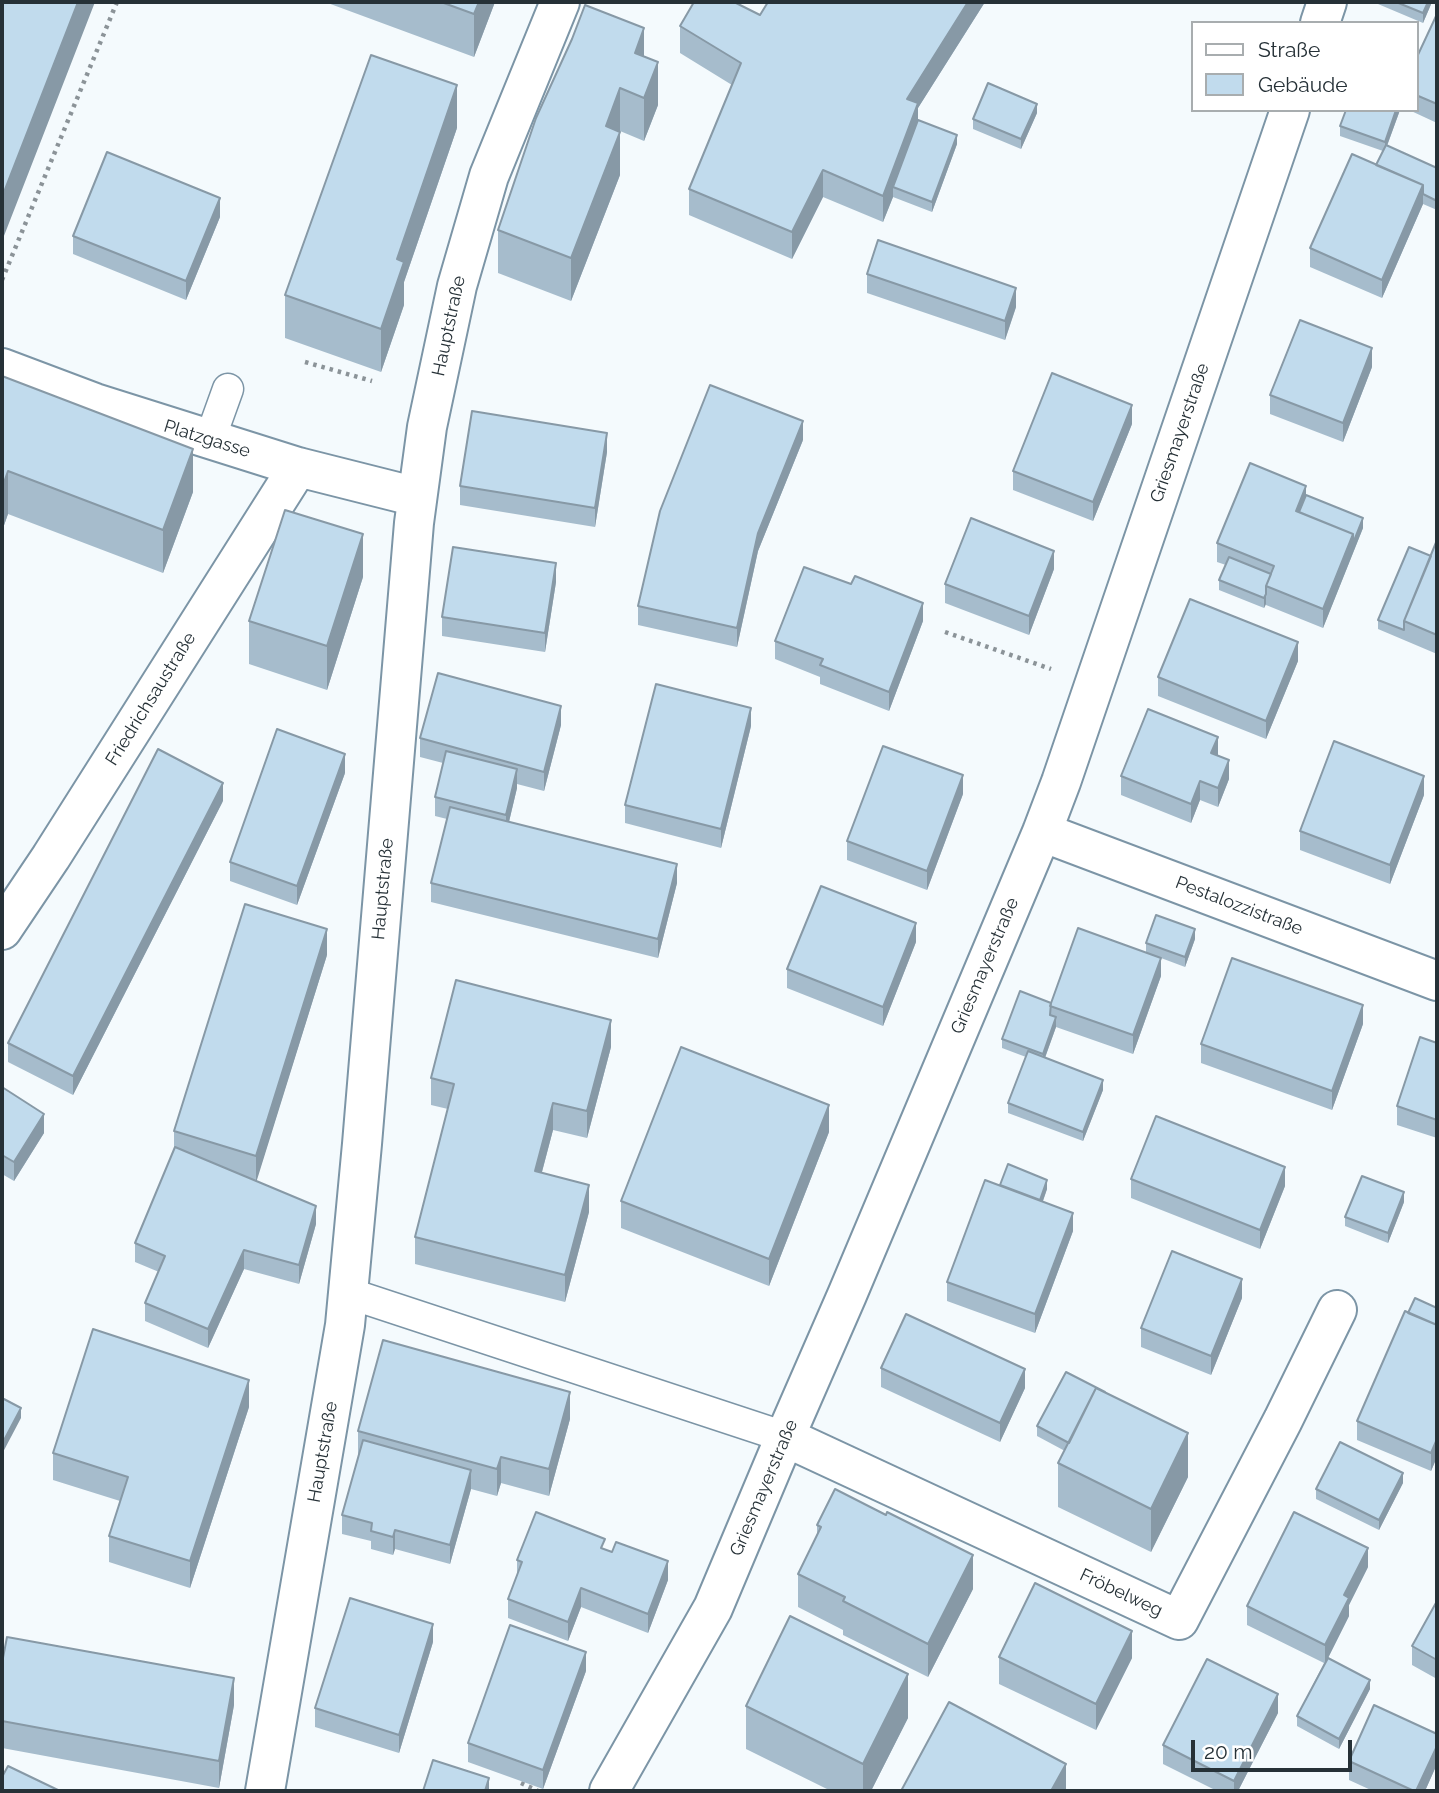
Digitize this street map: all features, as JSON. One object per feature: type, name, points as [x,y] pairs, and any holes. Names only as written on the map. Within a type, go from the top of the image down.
[{"type":"street","name":"Hauptstraße","points":[[265,1791],[345,1325],[417,497],[427,427],[457,285],[489,176],[560,2]]},
{"type":"street","points":[[1321,21],[1327,2]]},
{"type":"street","name":"Griesmayerstraße","points":[[609,1791],[713,1608],[1042,832],[1062,782],[1289,112]]},
{"type":"street","name":"Platzgasse","points":[[2,368],[94,415],[210,439],[298,467],[417,497]]},
{"type":"street","name":"Friedrichsaustraße","points":[[2,930],[298,467]]},
{"type":"street","name":"Pestalozzistraße","points":[[1042,832],[1437,981]]},
{"type":"street","name":"Fröbelweg","points":[[785,1437],[1179,1620],[1337,1310]]},
{"type":"lane","points":[[210,439],[228,388]]},
{"type":"lane","points":[[348,1293],[785,1437]]},
{"type":"path","points":[[2,279],[117,2]]},
{"type":"path","points":[[305,362],[372,382]]},
{"type":"path","points":[[945,632],[1095,685]]},
{"type":"path","points":[[521,1783],[538,1791]]},
{"type":"building","points":[[2,2],[78,2],[2,197]]},
{"type":"building","points":[[441,2],[479,2],[474,14]]},
{"type":"building","points":[[694,2],[734,2],[760,15],[768,2],[968,2],[907,99],[918,103],[883,196],[823,170],[792,232],[689,189],[741,63],[680,26]]},
{"type":"building","points":[[1396,2],[1428,2],[1423,13]]},
{"type":"building","points":[[585,5],[644,28],[635,53],[658,62],[644,98],[620,88],[606,126],[620,132],[571,258],[498,230],[536,118]]},
{"type":"building","points":[[1437,14],[1437,104],[1418,96],[1418,55]]},
{"type":"building","points":[[371,55],[457,85],[397,259],[404,262],[381,329],[285,295]]},
{"type":"building","points":[[988,83],[1037,104],[1021,139],[973,119]]},
{"type":"building","points":[[1345,112],[1395,112],[1385,142],[1340,126]]},
{"type":"building","points":[[918,120],[957,135],[932,202],[893,187]]},
{"type":"building","points":[[1386,145],[1437,168],[1437,201],[1423,194],[1423,185],[1376,165]]},
{"type":"building","points":[[107,152],[220,198],[186,281],[73,236]]},
{"type":"building","points":[[1352,154],[1423,185],[1382,280],[1310,248]]},
{"type":"building","points":[[878,240],[1016,288],[1005,321],[867,274]]},
{"type":"building","points":[[1300,320],[1372,348],[1343,423],[1270,395]]},
{"type":"building","points":[[1052,373],[1132,405],[1093,502],[1013,471]]},
{"type":"building","points":[[2,376],[193,449],[163,530],[8,471],[2,488]]},
{"type":"building","points":[[710,385],[803,421],[758,533],[737,628],[638,606],[660,511]]},
{"type":"building","points":[[472,411],[607,433],[595,508],[460,486]]},
{"type":"building","points":[[1250,463],[1306,486],[1296,511],[1353,534],[1323,609],[1266,586],[1274,566],[1217,543]]},
{"type":"building","points":[[1306,495],[1363,518],[1353,543],[1353,534],[1299,512]]},
{"type":"building","points":[[285,510],[363,534],[327,646],[249,621]]},
{"type":"building","points":[[971,518],[1054,551],[1029,616],[945,584]]},
{"type":"building","points":[[1437,540],[1437,635],[1404,621]]},
{"type":"building","points":[[453,547],[556,563],[545,633],[442,617]]},
{"type":"building","points":[[1409,547],[1431,556],[1404,621],[1404,630],[1378,620]]},
{"type":"building","points":[[1229,557],[1271,574],[1264,598],[1219,580]]},
{"type":"building","points":[[804,567],[851,584],[855,576],[923,603],[889,692],[820,665],[823,659],[775,641]]},
{"type":"building","points":[[1190,599],[1298,642],[1266,721],[1158,677]]},
{"type":"building","points":[[438,673],[561,706],[544,772],[420,738]]},
{"type":"building","points":[[656,684],[751,708],[721,829],[625,805]]},
{"type":"building","points":[[1148,709],[1218,737],[1211,753],[1229,760],[1218,788],[1200,781],[1191,804],[1121,776]]},
{"type":"building","points":[[277,729],[345,754],[297,886],[230,862]]},
{"type":"building","points":[[1334,741],[1424,776],[1390,865],[1300,831]]},
{"type":"building","points":[[883,746],[963,775],[927,871],[847,841]]},
{"type":"building","points":[[158,749],[223,783],[73,1076],[8,1043]]},
{"type":"building","points":[[446,751],[517,769],[506,815],[435,797]]},
{"type":"building","points":[[450,807],[677,864],[658,939],[431,883]]},
{"type":"building","points":[[821,886],[916,923],[883,1007],[787,969]]},
{"type":"building","points":[[245,904],[327,929],[256,1156],[174,1131]]},
{"type":"building","points":[[1156,915],[1195,929],[1185,957],[1146,943]]},
{"type":"building","points":[[1078,928],[1161,958],[1133,1035],[1050,1006]]},
{"type":"building","points":[[1232,958],[1363,1005],[1332,1091],[1201,1044]]},
{"type":"building","points":[[456,980],[611,1020],[587,1111],[553,1103],[535,1171],[589,1185],[565,1275],[415,1237],[454,1084],[431,1078]]},
{"type":"building","points":[[1020,991],[1051,1003],[1050,1015],[1056,1017],[1043,1054],[1002,1039]]},
{"type":"building","points":[[1420,1037],[1437,1043],[1437,1120],[1397,1106]]},
{"type":"building","points":[[681,1047],[829,1105],[769,1259],[621,1201]]},
{"type":"building","points":[[1028,1051],[1103,1080],[1083,1132],[1008,1103]]},
{"type":"building","points":[[2,1087],[44,1114],[14,1162],[2,1155]]},
{"type":"building","points":[[1156,1116],[1285,1167],[1260,1230],[1131,1179]]},
{"type":"building","points":[[175,1147],[316,1206],[299,1265],[244,1250],[208,1329],[145,1303],[165,1256],[135,1243]]},
{"type":"building","points":[[1008,1164],[1047,1180],[1040,1200],[1000,1185]]},
{"type":"building","points":[[1362,1176],[1404,1192],[1388,1233],[1345,1217]]},
{"type":"building","points":[[985,1180],[1073,1213],[1035,1314],[947,1282]]},
{"type":"building","points":[[1172,1251],[1242,1279],[1211,1356],[1141,1328]]},
{"type":"building","points":[[1415,1298],[1437,1308],[1437,1325],[1408,1313]]},
{"type":"building","points":[[1405,1311],[1437,1325],[1437,1439],[1431,1453],[1357,1421]]},
{"type":"building","points":[[906,1314],[1025,1369],[1000,1423],[881,1368]]},
{"type":"building","points":[[93,1329],[249,1380],[190,1561],[109,1536],[128,1477],[53,1453]]},
{"type":"building","points":[[383,1340],[570,1392],[549,1469],[501,1457],[497,1469],[358,1431]]},
{"type":"building","points":[[1066,1372],[1105,1392],[1096,1388],[1069,1443],[1037,1426]]},
{"type":"building","points":[[1096,1388],[1188,1433],[1151,1509],[1058,1463]]},
{"type":"building","points":[[2,1398],[21,1408],[2,1444]]},
{"type":"building","points":[[363,1440],[471,1470],[450,1545],[395,1530],[393,1537],[371,1531],[372,1523],[342,1515]]},
{"type":"building","points":[[1340,1442],[1403,1473],[1379,1520],[1316,1489]]},
{"type":"building","points":[[835,1489],[973,1555],[928,1644],[843,1601],[845,1597],[798,1574],[821,1527],[817,1525]]},
{"type":"building","points":[[536,1512],[605,1539],[601,1548],[612,1552],[616,1542],[668,1561],[648,1614],[581,1588],[568,1622],[508,1599],[522,1562],[517,1560]]},
{"type":"building","points":[[1294,1512],[1368,1548],[1344,1595],[1349,1598],[1325,1645],[1247,1606]]},
{"type":"building","points":[[1035,1583],[1132,1631],[1096,1704],[999,1657]]},
{"type":"building","points":[[350,1598],[433,1624],[399,1735],[315,1708]]},
{"type":"building","points":[[1437,1601],[1437,1660],[1412,1646]]},
{"type":"building","points":[[790,1616],[908,1674],[863,1764],[746,1706]]},
{"type":"building","points":[[510,1625],[586,1652],[543,1770],[468,1743]]},
{"type":"building","points":[[7,1637],[234,1678],[219,1761],[2,1721],[2,1663]]},
{"type":"building","points":[[1328,1658],[1370,1680],[1339,1739],[1297,1716]]},
{"type":"building","points":[[1207,1659],[1278,1694],[1234,1781],[1163,1745]]},
{"type":"building","points":[[949,1702],[1066,1764],[1051,1791],[901,1791]]},
{"type":"building","points":[[1374,1705],[1437,1734],[1437,1746],[1416,1791],[1349,1761]]},
{"type":"building","points":[[433,1760],[489,1778],[485,1791],[423,1791]]},
{"type":"building","points":[[8,1766],[60,1791],[2,1791],[2,1777]]}]
